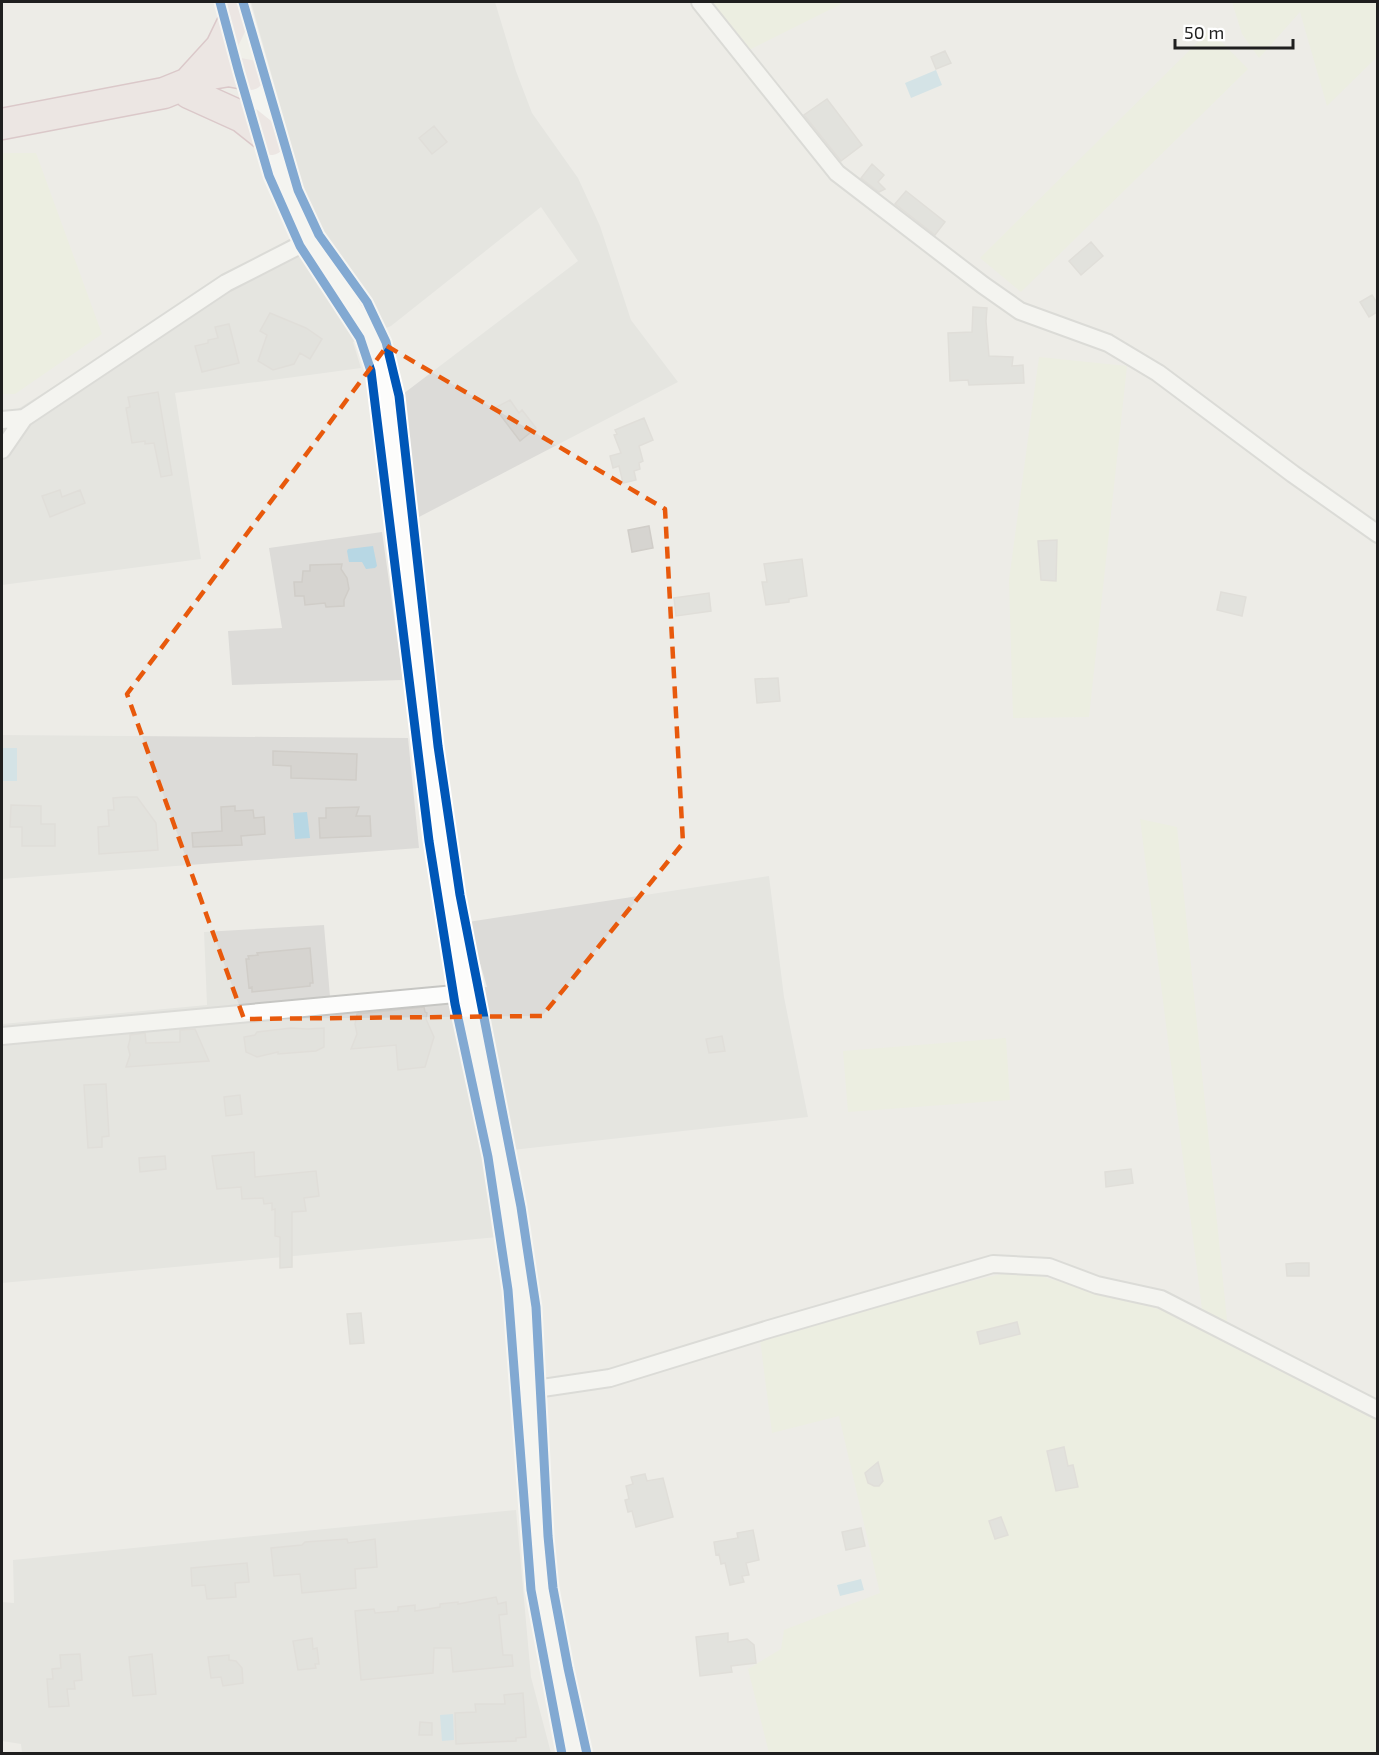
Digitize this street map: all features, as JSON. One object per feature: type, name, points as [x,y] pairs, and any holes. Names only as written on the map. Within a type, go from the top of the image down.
[{"type":"highway","points":[[180,90],[221,47],[234,9]]},
{"type":"highway","points":[[2,124],[180,90],[221,92],[233,88],[250,75]]},
{"type":"highway","points":[[180,90],[242,117],[271,140]]},
{"type":"street","points":[[700,2],[837,173],[1020,311],[1108,343],[1158,373],[1377,534]]},
{"type":"street","points":[[234,9],[250,75],[288,193],[310,240],[368,329],[383,383],[447,895],[498,1143],[516,1251],[523,1306],[529,1390],[536,1551],[575,1754]]},
{"type":"street","points":[[2,450],[24,418],[225,283],[310,240]]},
{"type":"street","points":[[2,420],[24,418]]},
{"type":"street","points":[[2,1036],[466,993]]},
{"type":"street","points":[[529,1390],[610,1378],[993,1264],[1049,1267],[1097,1285],[1161,1299],[1377,1410]]},
{"type":"highlighted area","points":[[387,346],[665,509],[683,843],[542,1016],[244,1019],[127,694]]},
{"type":"shaded area","points":[[251,2],[495,2],[516,71],[532,113],[578,178],[600,226],[631,320],[678,382],[419,517],[403,394],[578,261],[541,207],[391,326],[353,342],[361,368],[175,393],[201,559],[2,585],[2,419],[318,221],[302,183]]},
{"type":"shaded area","points":[[382,532],[403,680],[232,685],[228,631],[282,628],[269,548]]},
{"type":"shaded area","points":[[2,735],[408,738],[419,848],[2,879]]},
{"type":"shaded area","points":[[769,876],[784,997],[808,1117],[485,1153],[498,1237],[2,1283],[2,1024],[207,1005],[204,932],[324,925],[330,997],[487,987],[468,922]]},
{"type":"shaded area","points":[[516,1510],[531,1677],[551,1753],[22,1753],[21,1744],[2,1741],[2,1602],[14,1603],[13,1560]]},
{"type":"green space","points":[[713,2],[845,2],[747,51]]},
{"type":"green space","points":[[1232,2],[1377,2],[1377,57],[1327,106],[1300,12],[1259,58],[1242,34]]},
{"type":"green space","points":[[1210,30],[1248,69],[1021,292],[980,258]]},
{"type":"green space","points":[[2,153],[36,153],[102,334],[15,394],[2,394]]},
{"type":"green space","points":[[1039,357],[1127,366],[1089,717],[1013,718],[1009,580]]},
{"type":"green space","points":[[1140,819],[1177,827],[1228,1330],[1203,1317]]},
{"type":"green space","points":[[1006,1038],[1010,1100],[848,1112],[843,1051]]},
{"type":"green space","points":[[1018,1270],[1162,1310],[1377,1419],[1377,1753],[769,1753],[748,1669],[781,1649],[784,1630],[880,1593],[839,1416],[772,1433],[759,1332]]},
{"type":"water","points":[[936,70],[942,85],[911,98],[905,83]]},
{"type":"water","points":[[373,546],[377,566],[375,568],[366,569],[362,562],[349,562],[348,549]]},
{"type":"water","points":[[2,748],[17,748],[17,781],[2,781]]},
{"type":"water","points":[[307,812],[310,838],[295,839],[293,813]]},
{"type":"water","points":[[861,1579],[864,1590],[840,1596],[837,1585]]},
{"type":"water","points":[[453,1714],[454,1740],[442,1741],[440,1715]]},
{"type":"building","points":[[945,51],[951,63],[936,69],[931,57]]},
{"type":"building","points":[[827,99],[862,145],[841,161],[804,115]]},
{"type":"building","points":[[434,126],[447,142],[432,154],[419,138]]},
{"type":"building","points":[[872,164],[884,175],[878,182],[885,189],[879,192],[861,178]]},
{"type":"building","points":[[906,191],[945,222],[935,235],[895,204]]},
{"type":"building","points":[[1091,242],[1103,256],[1081,275],[1069,261]]},
{"type":"building","points":[[1372,295],[1377,303],[1377,312],[1369,317],[1360,302]]},
{"type":"building","points":[[973,307],[987,308],[989,356],[1013,357],[1012,366],[1023,365],[1024,383],[969,385],[968,380],[950,381],[948,333],[972,332]]},
{"type":"building","points":[[270,313],[306,328],[322,339],[310,359],[300,353],[294,364],[273,370],[258,361],[267,335],[260,331]]},
{"type":"building","points":[[229,324],[239,363],[202,372],[195,346],[218,338],[215,327]]},
{"type":"building","points":[[158,392],[172,475],[161,477],[154,443],[145,444],[145,441],[132,443],[126,408],[130,407],[128,397]]},
{"type":"building","points":[[510,400],[519,413],[522,410],[536,428],[520,441],[495,408]]},
{"type":"building","points":[[644,418],[653,440],[639,446],[643,461],[639,463],[640,469],[634,471],[636,480],[623,483],[619,466],[613,468],[610,456],[621,453],[614,435],[617,434],[615,430]]},
{"type":"building","points":[[60,490],[62,497],[80,490],[85,503],[50,517],[42,496]]},
{"type":"building","points":[[649,526],[653,548],[632,552],[628,530]]},
{"type":"building","points":[[1057,540],[1056,581],[1041,580],[1038,541]]},
{"type":"building","points":[[802,559],[807,596],[789,599],[789,602],[766,605],[762,582],[767,582],[764,564]]},
{"type":"building","points":[[342,564],[341,569],[347,578],[349,589],[344,606],[326,607],[325,603],[305,605],[304,596],[295,596],[294,582],[302,582],[303,571],[310,571],[310,565]]},
{"type":"building","points":[[1221,592],[1246,597],[1242,616],[1217,610]]},
{"type":"building","points":[[709,593],[711,611],[676,616],[674,598]]},
{"type":"building","points":[[778,678],[780,701],[757,703],[755,679]]},
{"type":"building","points":[[273,751],[357,754],[356,780],[291,778],[291,766],[273,765]]},
{"type":"building","points":[[137,797],[156,823],[158,850],[99,854],[98,827],[109,826],[108,810],[114,810],[113,798]]},
{"type":"building","points":[[11,805],[41,806],[41,824],[55,824],[55,846],[22,846],[22,827],[10,827]]},
{"type":"building","points":[[235,806],[235,811],[253,810],[254,818],[264,817],[265,834],[241,836],[242,845],[193,847],[192,833],[222,831],[221,807]]},
{"type":"building","points":[[359,807],[356,816],[370,816],[371,836],[320,838],[319,818],[326,818],[326,808]]},
{"type":"building","points":[[310,948],[313,983],[310,983],[310,986],[252,992],[252,987],[249,988],[246,959],[249,959],[248,956],[258,955],[257,953]]},
{"type":"building","points":[[424,1007],[427,1013],[426,1019],[434,1037],[425,1067],[398,1070],[396,1045],[351,1049],[357,1034],[355,1024],[357,1014]]},
{"type":"building","points":[[291,1028],[324,1028],[324,1047],[316,1051],[278,1054],[278,1052],[257,1057],[246,1052],[244,1037],[255,1035],[257,1032]]},
{"type":"building","points":[[195,1029],[209,1061],[126,1067],[130,1055],[128,1047],[130,1035],[145,1033],[146,1043],[180,1042],[180,1030]]},
{"type":"building","points":[[722,1036],[725,1051],[709,1053],[706,1039]]},
{"type":"building","points":[[106,1084],[109,1136],[102,1137],[102,1147],[88,1148],[84,1085]]},
{"type":"building","points":[[240,1095],[242,1114],[226,1116],[224,1097]]},
{"type":"building","points":[[254,1152],[255,1177],[316,1171],[319,1196],[304,1198],[306,1211],[292,1212],[292,1267],[280,1268],[280,1237],[275,1236],[275,1209],[272,1210],[272,1203],[264,1204],[263,1198],[242,1199],[241,1187],[217,1189],[212,1156]]},
{"type":"building","points":[[165,1156],[166,1169],[140,1172],[139,1158]]},
{"type":"building","points":[[1131,1169],[1133,1183],[1106,1187],[1105,1172]]},
{"type":"building","points":[[1309,1263],[1309,1276],[1287,1276],[1286,1264]]},
{"type":"building","points":[[361,1313],[364,1343],[350,1344],[347,1314]]},
{"type":"building","points":[[1017,1322],[1020,1334],[980,1344],[977,1332]]},
{"type":"building","points":[[1064,1447],[1068,1466],[1073,1465],[1078,1487],[1056,1491],[1047,1451]]},
{"type":"building","points":[[878,1462],[883,1481],[879,1486],[874,1486],[868,1483],[865,1473]]},
{"type":"building","points":[[645,1474],[647,1481],[663,1478],[673,1517],[636,1527],[632,1511],[628,1512],[625,1500],[629,1499],[626,1486],[633,1484],[631,1477]]},
{"type":"building","points":[[1001,1517],[1008,1535],[995,1539],[989,1521]]},
{"type":"building","points":[[861,1528],[865,1546],[846,1550],[842,1532]]},
{"type":"building","points":[[753,1530],[759,1560],[746,1563],[749,1575],[742,1576],[744,1582],[730,1585],[725,1563],[721,1564],[719,1554],[716,1555],[714,1542],[738,1538],[737,1533]]},
{"type":"building","points":[[347,1539],[348,1543],[375,1539],[377,1567],[355,1569],[356,1588],[302,1593],[300,1574],[274,1576],[271,1548],[302,1545],[305,1542]]},
{"type":"building","points":[[247,1563],[249,1582],[235,1583],[236,1597],[207,1599],[205,1585],[192,1586],[191,1568]]},
{"type":"building","points":[[496,1597],[498,1604],[506,1602],[507,1614],[499,1615],[503,1655],[512,1655],[513,1666],[453,1672],[451,1648],[434,1648],[433,1673],[361,1680],[355,1611],[374,1609],[375,1613],[398,1611],[398,1607],[415,1605],[415,1611],[440,1607],[440,1604],[458,1602],[458,1604]]},
{"type":"building","points":[[728,1633],[728,1642],[747,1639],[754,1645],[756,1663],[731,1666],[732,1672],[700,1676],[696,1637]]},
{"type":"building","points":[[312,1638],[313,1649],[317,1648],[319,1664],[315,1664],[316,1668],[298,1670],[293,1641]]},
{"type":"building","points":[[80,1654],[82,1680],[74,1681],[75,1689],[67,1689],[69,1706],[49,1707],[47,1679],[53,1679],[52,1669],[61,1668],[60,1655]]},
{"type":"building","points":[[152,1654],[156,1694],[133,1696],[129,1657]]},
{"type":"building","points":[[229,1655],[229,1660],[236,1661],[242,1668],[243,1683],[223,1686],[221,1677],[211,1678],[208,1657]]},
{"type":"building","points":[[523,1693],[526,1737],[516,1738],[516,1741],[456,1744],[455,1713],[476,1712],[475,1704],[505,1704],[504,1695]]},
{"type":"building","points":[[420,1722],[432,1723],[432,1735],[419,1735]]},
{"type":"cycle path","points":[[220,2],[269,176],[300,246],[360,338],[371,371],[429,841],[455,1004],[488,1157],[508,1290],[531,1590],[562,1754]]},
{"type":"cycle path","points":[[243,2],[298,190],[319,235],[367,302],[386,342],[399,396],[438,746],[460,895],[521,1207],[536,1307],[548,1536],[553,1588],[587,1754]]}]
